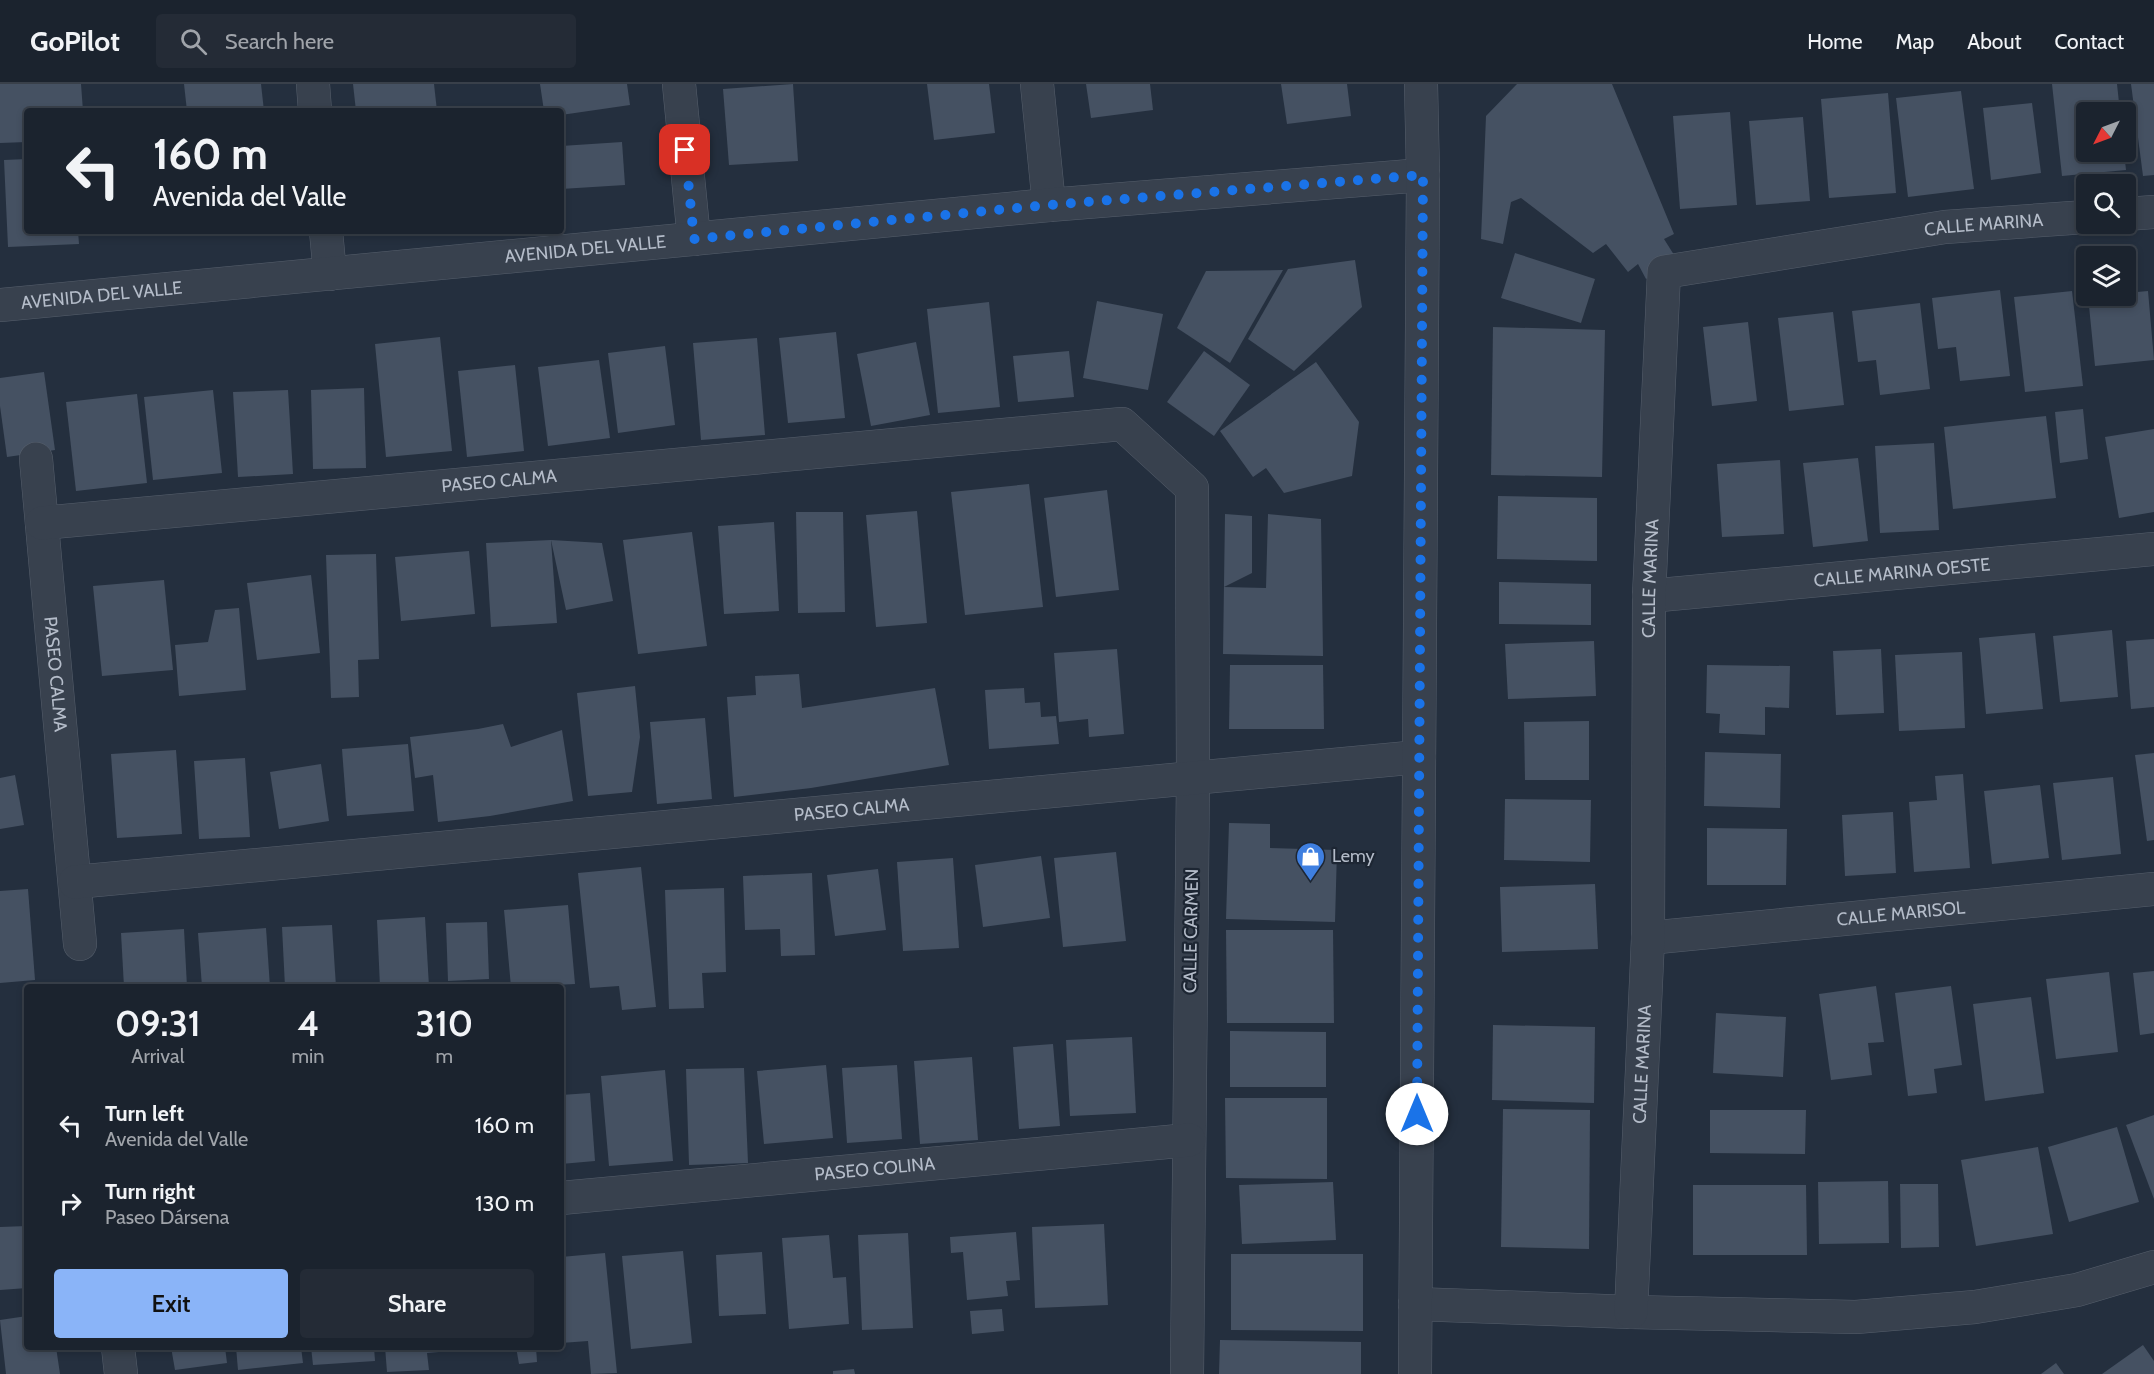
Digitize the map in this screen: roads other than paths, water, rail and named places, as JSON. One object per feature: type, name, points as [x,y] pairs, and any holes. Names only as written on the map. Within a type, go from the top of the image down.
[{"type":"street","points":[[313,84],[315,108]]},
{"type":"street","points":[[679,84],[694,239]]},
{"type":"street","points":[[1037,84],[1049,205]]},
{"type":"street","points":[[1415,1374],[1423,175],[1421,84]]},
{"type":"street","name":"AVENIDA DEL VALLE","points":[[0,305],[1049,205],[1423,175]]},
{"type":"street","points":[[2136,213],[2154,212]]},
{"type":"street","name":"CALLE MARINA","points":[[1631,1312],[1648,938],[1649,596],[1664,272],[1945,227],[2076,218]]},
{"type":"street","points":[[326,234],[330,274]]},
{"type":"street","name":"PASEO CALMA","points":[[1192,488],[1122,424],[42,523],[75,882],[1419,757]]},
{"type":"street","points":[[36,459],[42,523]]},
{"type":"street","name":"CALLE CARMEN","points":[[1187,1374],[1192,488]]},
{"type":"street","name":"CALLE MARINA OESTE","points":[[1649,596],[2154,549]]},
{"type":"street","points":[[75,882],[80,944]]},
{"type":"street","name":"CALLE MARISOL","points":[[1648,938],[2154,889]]},
{"type":"street","name":"PASEO COLINA","points":[[564,1198],[1189,1140]]},
{"type":"street","points":[[1415,1304],[1856,1317],[1975,1307],[2077,1290],[2154,1267]]},
{"type":"street","points":[[118,1350],[121,1374]]},
{"type":"place","name":"Lemy","points":[[1311,882]]}]
